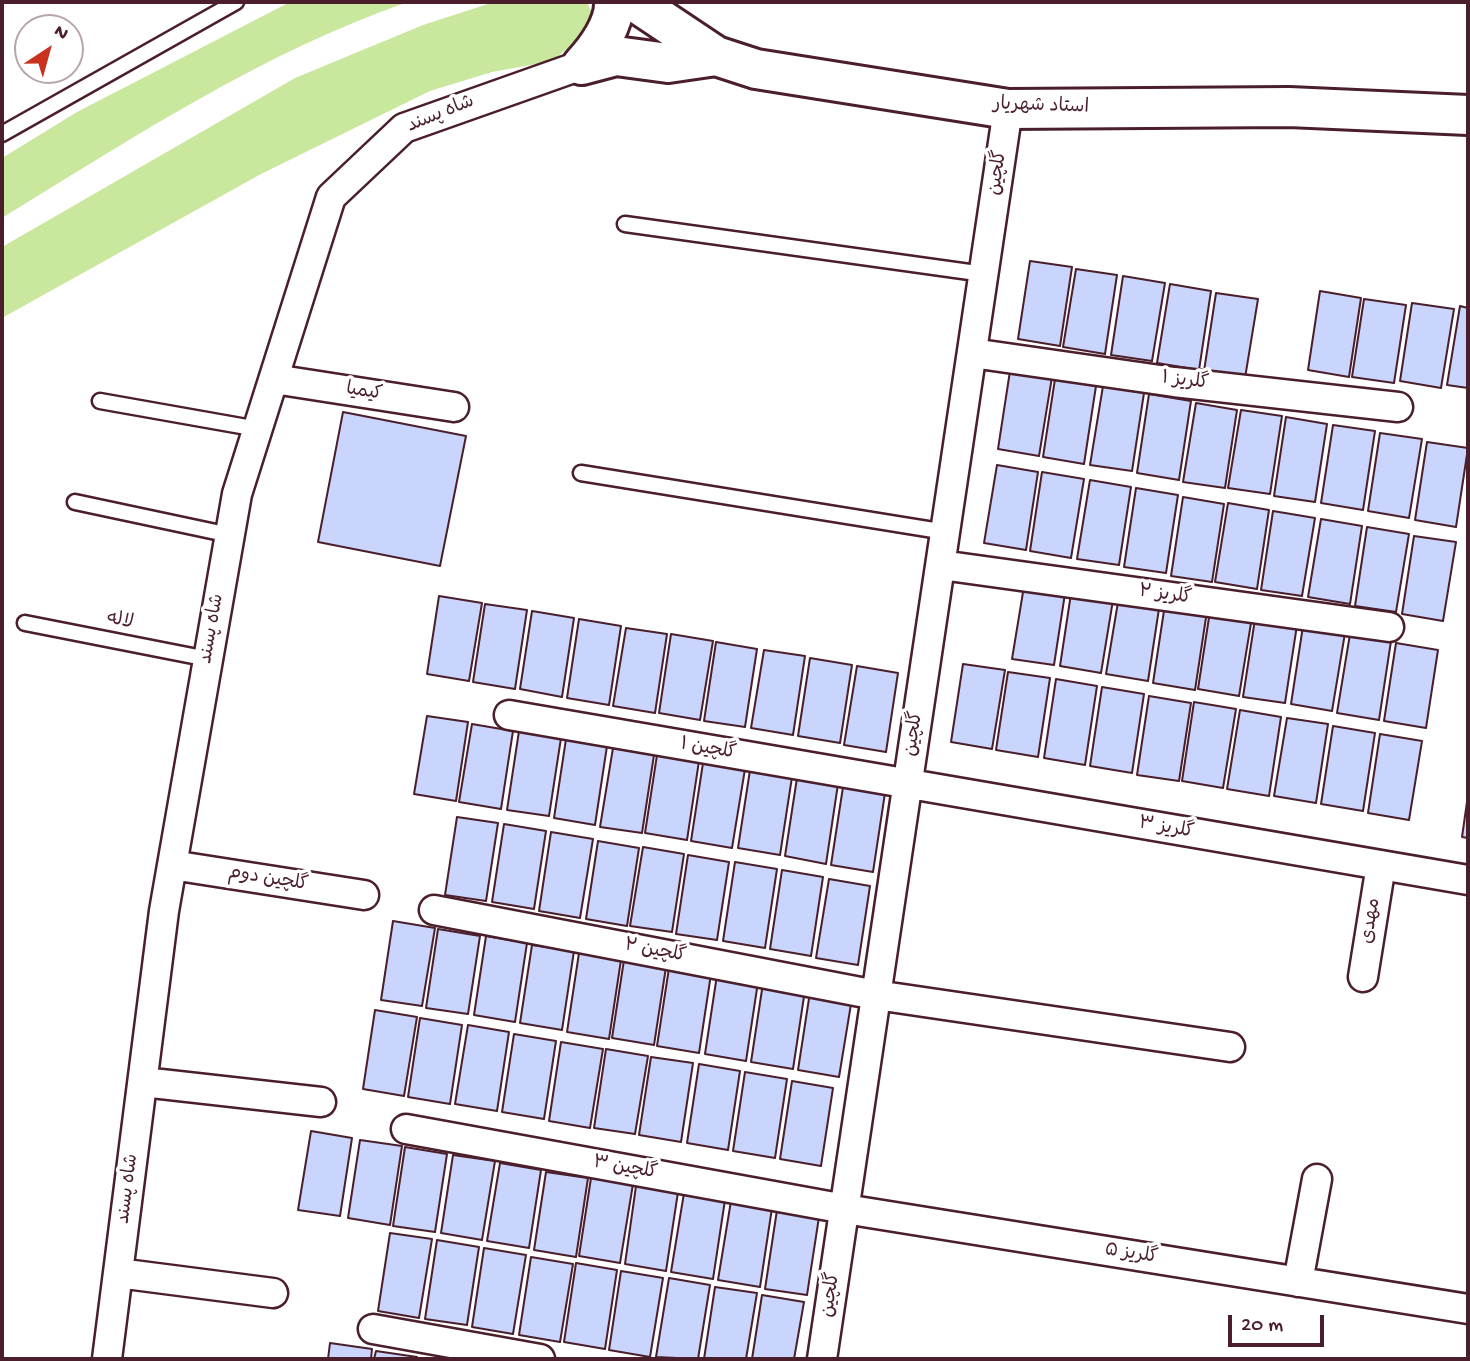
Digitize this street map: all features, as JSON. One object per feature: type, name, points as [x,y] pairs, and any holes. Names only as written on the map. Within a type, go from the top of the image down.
[{"type":"street","points":[[582,65],[597,50],[609,24],[614,2]]},
{"type":"street","name":"استاد شهریار","points":[[635,2],[716,56],[756,69],[1008,109],[1289,107],[1468,115]]},
{"type":"street","points":[[582,65],[616,56],[668,63],[716,56]]},
{"type":"street","name":"شاه پسند","points":[[107,1359],[172,865],[237,494],[331,197],[366,161],[404,128],[582,65]]},
{"type":"street","name":"گلچین","points":[[822,1359],[1008,109]]},
{"type":"street","name":"گلریز ۱","points":[[972,354],[1174,382],[1398,407]]},
{"type":"street","name":"کیمیا","points":[[274,379],[454,407]]},
{"type":"street","name":"گلریز ۲","points":[[941,565],[1389,627]]},
{"type":"street","name":"گلچین ۱","points":[[509,715],[908,785]]},
{"type":"street","name":"گلریز ۳","points":[[908,785],[1468,880]]},
{"type":"street","name":"گلچین دوم","points":[[172,865],[364,895]]},
{"type":"street","name":"مهدی","points":[[1363,978],[1381,865]]},
{"type":"street","name":"گلچین ۲","points":[[434,910],[876,995],[1230,1047]]},
{"type":"street","points":[[143,1082],[321,1102]]},
{"type":"street","name":"گلچین ۳","points":[[407,1129],[845,1209]]},
{"type":"street","points":[[1298,1282],[1317,1179]]},
{"type":"street","name":"گلریز ۵","points":[[845,1209],[1468,1309]]},
{"type":"street","points":[[118,1273],[273,1293]]},
{"type":"street","points":[[373,1329],[540,1359]]},
{"type":"lane","points":[[2,134],[236,2]]},
{"type":"lane","points":[[625,224],[984,274]]},
{"type":"lane","points":[[100,401],[258,429]]},
{"type":"lane","points":[[581,473],[946,532]]},
{"type":"lane","points":[[75,502],[230,535]]},
{"type":"lane","name":"لاله","points":[[25,623],[208,659]]},
{"type":"green space","points":[[290,2],[408,2],[354,22],[250,71],[149,128],[2,218],[2,158],[77,112]]},
{"type":"green space","points":[[494,2],[587,2],[596,22],[553,61],[492,72],[430,91],[261,174],[2,318],[2,247],[295,78],[423,25]]},
{"type":"building","points":[[1030,261],[1072,267],[1060,346],[1018,339]]},
{"type":"building","points":[[1076,269],[1117,275],[1105,354],[1063,347]]},
{"type":"building","points":[[1123,276],[1165,283],[1152,361],[1111,355]]},
{"type":"building","points":[[1170,284],[1211,291],[1199,370],[1157,363]]},
{"type":"building","points":[[1320,291],[1361,298],[1349,377],[1308,370]]},
{"type":"building","points":[[1216,293],[1258,299],[1245,378],[1204,371]]},
{"type":"building","points":[[1364,299],[1406,305],[1394,383],[1352,377]]},
{"type":"building","points":[[1412,303],[1454,309],[1441,388],[1400,381]]},
{"type":"building","points":[[1460,306],[1468,308],[1468,388],[1447,385]]},
{"type":"building","points":[[1010,371],[1052,377],[1039,456],[998,449]]},
{"type":"building","points":[[1055,379],[1096,386],[1084,464],[1043,457]]},
{"type":"building","points":[[1103,386],[1144,393],[1132,471],[1090,465]]},
{"type":"building","points":[[1149,394],[1191,401],[1179,480],[1137,473]]},
{"type":"building","points":[[1196,403],[1237,410],[1225,488],[1183,482]]},
{"type":"building","points":[[1241,410],[1282,416],[1270,494],[1228,488]]},
{"type":"building","points":[[343,412],[466,436],[440,566],[318,542]]},
{"type":"building","points":[[1286,417],[1327,424],[1315,502],[1274,496]]},
{"type":"building","points":[[1333,425],[1375,431],[1363,510],[1321,503]]},
{"type":"building","points":[[1380,433],[1422,439],[1409,518],[1368,511]]},
{"type":"building","points":[[1427,442],[1468,448],[1456,527],[1415,520]]},
{"type":"building","points":[[997,465],[1038,472],[1026,550],[984,543]]},
{"type":"building","points":[[1042,472],[1084,479],[1071,558],[1030,551]]},
{"type":"building","points":[[1090,480],[1131,487],[1119,565],[1077,559]]},
{"type":"building","points":[[1136,488],[1178,495],[1166,573],[1124,567]]},
{"type":"building","points":[[1183,497],[1224,504],[1212,582],[1171,576]]},
{"type":"building","points":[[1228,503],[1269,510],[1257,589],[1215,582]]},
{"type":"building","points":[[1273,511],[1315,518],[1302,596],[1261,590]]},
{"type":"building","points":[[1321,519],[1362,526],[1350,604],[1308,597]]},
{"type":"building","points":[[1367,527],[1409,534],[1396,612],[1355,606]]},
{"type":"building","points":[[1414,536],[1456,542],[1443,621],[1402,614]]},
{"type":"building","points":[[1025,580],[1066,587],[1054,665],[1012,659]]},
{"type":"building","points":[[1072,587],[1114,594],[1101,673],[1060,666]]},
{"type":"building","points":[[439,596],[482,603],[469,681],[427,674]]},
{"type":"building","points":[[1119,596],[1160,602],[1148,681],[1106,674]]},
{"type":"building","points":[[485,604],[527,610],[515,689],[473,682]]},
{"type":"building","points":[[1165,604],[1207,611],[1195,690],[1153,683]]},
{"type":"building","points":[[532,611],[574,618],[562,697],[520,689]]},
{"type":"building","points":[[1210,611],[1252,617],[1239,696],[1198,689]]},
{"type":"building","points":[[579,619],[621,626],[609,705],[567,698]]},
{"type":"building","points":[[1255,619],[1297,625],[1285,703],[1243,697]]},
{"type":"building","points":[[1303,626],[1345,633],[1332,711],[1291,704]]},
{"type":"building","points":[[626,628],[667,634],[655,713],[613,706]]},
{"type":"building","points":[[671,634],[713,641],[700,720],[659,713]]},
{"type":"building","points":[[1350,634],[1391,641],[1379,720],[1337,713]]},
{"type":"building","points":[[716,642],[757,649],[745,727],[704,721]]},
{"type":"building","points":[[1396,643],[1438,650],[1426,728],[1384,721]]},
{"type":"building","points":[[764,650],[805,656],[793,735],[751,728]]},
{"type":"building","points":[[810,658],[852,665],[840,743],[798,736]]},
{"type":"building","points":[[963,664],[1005,670],[992,749],[951,742]]},
{"type":"building","points":[[857,666],[898,673],[886,752],[844,745]]},
{"type":"building","points":[[1008,672],[1050,678],[1038,757],[996,750]]},
{"type":"building","points":[[1056,679],[1097,686],[1085,765],[1044,758]]},
{"type":"building","points":[[1102,687],[1144,694],[1132,773],[1090,766]]},
{"type":"building","points":[[1149,696],[1191,703],[1179,781],[1137,775]]},
{"type":"building","points":[[1194,702],[1236,709],[1223,788],[1182,781]]},
{"type":"building","points":[[1240,710],[1281,717],[1269,796],[1227,789]]},
{"type":"building","points":[[427,716],[468,722],[456,801],[414,794]]},
{"type":"building","points":[[1287,718],[1328,724],[1316,803],[1274,796]]},
{"type":"building","points":[[472,724],[513,731],[501,809],[459,802]]},
{"type":"building","points":[[1333,726],[1375,733],[1363,811],[1321,804]]},
{"type":"building","points":[[519,731],[561,738],[549,816],[507,810]]},
{"type":"building","points":[[1380,734],[1422,741],[1409,820],[1368,813]]},
{"type":"building","points":[[566,739],[607,746],[595,825],[554,818]]},
{"type":"building","points":[[613,748],[654,755],[642,833],[600,827]]},
{"type":"building","points":[[657,755],[699,761],[687,840],[645,833]]},
{"type":"building","points":[[703,763],[745,769],[732,848],[691,841]]},
{"type":"building","points":[[750,770],[792,777],[780,855],[738,848]]},
{"type":"building","points":[[797,778],[838,784],[826,864],[785,856]]},
{"type":"building","points":[[843,787],[885,793],[873,872],[831,865]]},
{"type":"building","points":[[1468,795],[1468,838],[1462,837]]},
{"type":"building","points":[[457,817],[498,823],[486,901],[445,895]]},
{"type":"building","points":[[504,824],[546,831],[534,909],[492,902]]},
{"type":"building","points":[[551,832],[593,839],[580,918],[539,911]]},
{"type":"building","points":[[598,841],[639,848],[627,926],[586,919]]},
{"type":"building","points":[[643,847],[684,854],[672,932],[630,926]]},
{"type":"building","points":[[688,855],[729,862],[717,940],[676,934]]},
{"type":"building","points":[[735,862],[777,869],[765,948],[723,941]]},
{"type":"building","points":[[782,870],[823,877],[811,956],[770,949]]},
{"type":"building","points":[[829,879],[870,886],[858,965],[816,958]]},
{"type":"building","points":[[393,921],[435,928],[422,1006],[381,1000]]},
{"type":"building","points":[[438,929],[480,936],[468,1014],[426,1008]]},
{"type":"building","points":[[486,936],[527,943],[515,1022],[474,1015]]},
{"type":"building","points":[[532,945],[574,951],[562,1030],[520,1023]]},
{"type":"building","points":[[579,953],[621,960],[609,1039],[567,1032]]},
{"type":"building","points":[[624,960],[666,967],[654,1045],[612,1038]]},
{"type":"building","points":[[669,968],[711,974],[699,1053],[657,1046]]},
{"type":"building","points":[[717,975],[758,982],[746,1061],[705,1054]]},
{"type":"building","points":[[763,983],[805,990],[793,1069],[751,1062]]},
{"type":"building","points":[[810,992],[852,998],[839,1077],[798,1070]]},
{"type":"building","points":[[375,1010],[417,1017],[404,1096],[363,1089]]},
{"type":"building","points":[[420,1018],[462,1025],[450,1104],[408,1097]]},
{"type":"building","points":[[468,1025],[509,1032],[497,1111],[455,1104]]},
{"type":"building","points":[[514,1034],[556,1041],[544,1119],[502,1112]]},
{"type":"building","points":[[561,1042],[603,1049],[590,1128],[549,1121]]},
{"type":"building","points":[[606,1049],[648,1056],[635,1134],[594,1128]]},
{"type":"building","points":[[651,1057],[693,1063],[681,1142],[639,1135]]},
{"type":"building","points":[[699,1064],[740,1071],[728,1150],[687,1143]]},
{"type":"building","points":[[745,1072],[787,1079],[775,1158],[733,1151]]},
{"type":"building","points":[[792,1081],[833,1088],[821,1166],[780,1159]]},
{"type":"building","points":[[311,1131],[352,1138],[340,1216],[298,1210]]},
{"type":"building","points":[[360,1140],[402,1146],[390,1225],[348,1218]]},
{"type":"building","points":[[405,1147],[447,1154],[435,1232],[393,1226]]},
{"type":"building","points":[[453,1155],[495,1161],[482,1240],[441,1233]]},
{"type":"building","points":[[500,1163],[541,1170],[529,1248],[487,1241]]},
{"type":"building","points":[[546,1172],[588,1178],[576,1257],[534,1250]]},
{"type":"building","points":[[591,1178],[633,1184],[620,1263],[579,1256]]},
{"type":"building","points":[[636,1186],[678,1192],[666,1271],[625,1264]]},
{"type":"building","points":[[684,1193],[725,1200],[713,1279],[671,1272]]},
{"type":"building","points":[[731,1201],[772,1208],[760,1287],[718,1280]]},
{"type":"building","points":[[777,1210],[819,1217],[807,1295],[765,1289]]},
{"type":"building","points":[[390,1233],[432,1239],[419,1318],[378,1311]]},
{"type":"building","points":[[437,1240],[479,1247],[467,1325],[425,1319]]},
{"type":"building","points":[[484,1248],[526,1255],[513,1334],[472,1327]]},
{"type":"building","points":[[531,1257],[573,1264],[560,1342],[519,1335]]},
{"type":"building","points":[[576,1263],[617,1270],[605,1349],[564,1342]]},
{"type":"building","points":[[621,1271],[663,1278],[650,1357],[609,1350]]},
{"type":"building","points":[[669,1278],[710,1285],[698,1359],[656,1357]]},
{"type":"building","points":[[715,1287],[757,1293],[746,1359],[704,1359]]},
{"type":"building","points":[[762,1295],[804,1302],[794,1359],[752,1359]]},
{"type":"building","points":[[330,1343],[372,1349],[371,1359],[328,1359]]},
{"type":"building","points":[[376,1351],[417,1357],[417,1359],[374,1359]]}]
